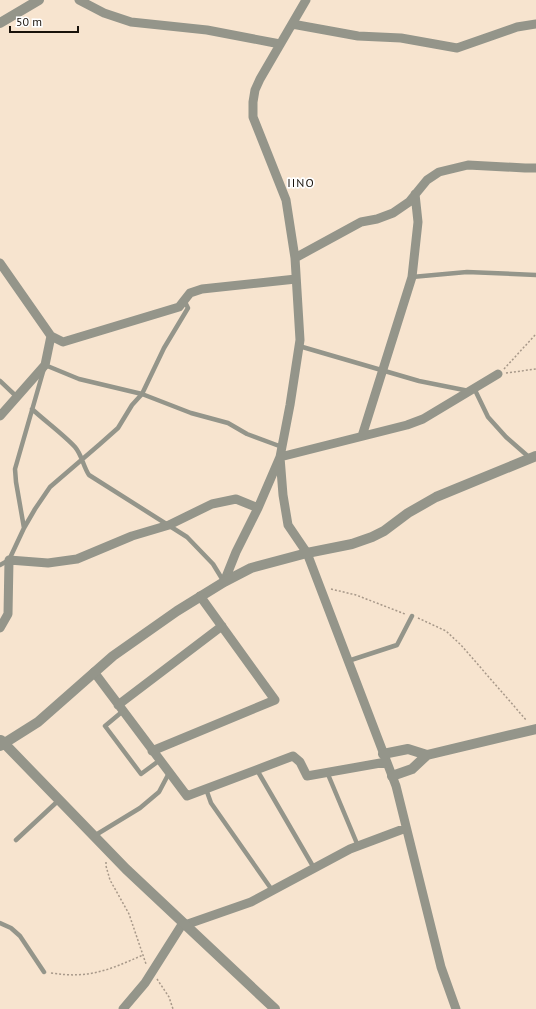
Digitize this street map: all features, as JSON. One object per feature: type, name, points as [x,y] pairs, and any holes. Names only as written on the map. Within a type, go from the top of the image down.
[{"type":"street","points":[[0,23],[39,0]]},
{"type":"street","points":[[79,0],[104,13],[131,22],[207,30],[280,44]]},
{"type":"street","points":[[224,582],[236,552],[258,508],[280,457],[300,340],[295,258],[286,200],[253,117],[253,102],[260,79],[306,0]]},
{"type":"street","points":[[292,24],[358,36],[401,38],[457,48],[517,27],[536,24]]},
{"type":"street","points":[[295,258],[361,222],[393,213],[409,202],[427,180],[439,172],[468,164],[536,168]]},
{"type":"street","points":[[362,436],[412,277],[418,222],[415,194]]},
{"type":"street","points":[[0,263],[51,336],[63,342],[179,307],[185,302],[190,293],[202,289],[296,279]]},
{"type":"street","points":[[0,416],[45,365],[51,336]]},
{"type":"street","points":[[280,457],[407,425],[423,419],[498,374]]},
{"type":"street","points":[[280,457],[283,495],[288,525],[307,553],[384,758],[396,786],[441,967],[456,1009]]},
{"type":"street","points":[[275,1009],[109,851],[2,743],[38,722],[113,656],[148,630],[224,582],[251,568],[307,553],[352,544],[372,537],[384,531],[408,513],[436,497],[533,457]]},
{"type":"street","points":[[0,628],[8,614],[9,560],[48,563],[77,559],[132,536],[169,525],[212,504],[236,499],[258,508]]},
{"type":"street","points":[[152,751],[275,700],[200,596]]},
{"type":"street","points":[[120,708],[222,626]]},
{"type":"street","points":[[94,672],[187,796],[293,756],[300,762],[307,776],[384,758],[408,749],[427,755]]},
{"type":"street","points":[[392,776],[412,769],[427,755],[535,729]]},
{"type":"street","points":[[123,1009],[145,983],[184,924],[251,902],[350,849],[406,828]]},
{"type":"lane","points":[[412,277],[467,272],[536,275]]},
{"type":"lane","points":[[0,565],[9,560],[35,508],[50,487],[118,428],[132,405],[142,394],[164,348],[188,308],[185,302]]},
{"type":"lane","points":[[299,346],[419,381],[472,390],[488,417],[506,437],[533,457]]},
{"type":"lane","points":[[24,528],[15,469],[45,365],[79,379],[142,394],[191,413],[228,423],[247,434],[282,446]]},
{"type":"lane","points":[[0,381],[17,397]]},
{"type":"lane","points":[[32,409],[75,447],[89,475],[169,525],[187,538],[213,564],[224,582]]},
{"type":"lane","points":[[348,661],[397,645],[412,616]]},
{"type":"lane","points":[[120,708],[105,726],[141,774],[160,760]]},
{"type":"lane","points":[[257,770],[314,868]]},
{"type":"lane","points":[[327,772],[358,846]]},
{"type":"lane","points":[[94,836],[140,808],[159,792],[169,773]]},
{"type":"lane","points":[[206,789],[211,803],[272,890]]},
{"type":"lane","points":[[16,840],[59,800]]},
{"type":"lane","points":[[0,923],[11,928],[20,936],[44,972]]},
{"type":"path","points":[[498,374],[536,334]]},
{"type":"path","points":[[498,374],[536,369]]},
{"type":"path","points":[[319,586],[356,596],[412,616],[446,631],[456,640],[535,729]]},
{"type":"path","points":[[109,851],[106,866],[110,880],[129,914],[151,974],[162,984],[174,1009]]},
{"type":"path","points":[[44,972],[59,974],[83,974],[99,972],[114,968],[143,955]]},
{"type":"district","name":"IINO","points":[[301,182]]}]
